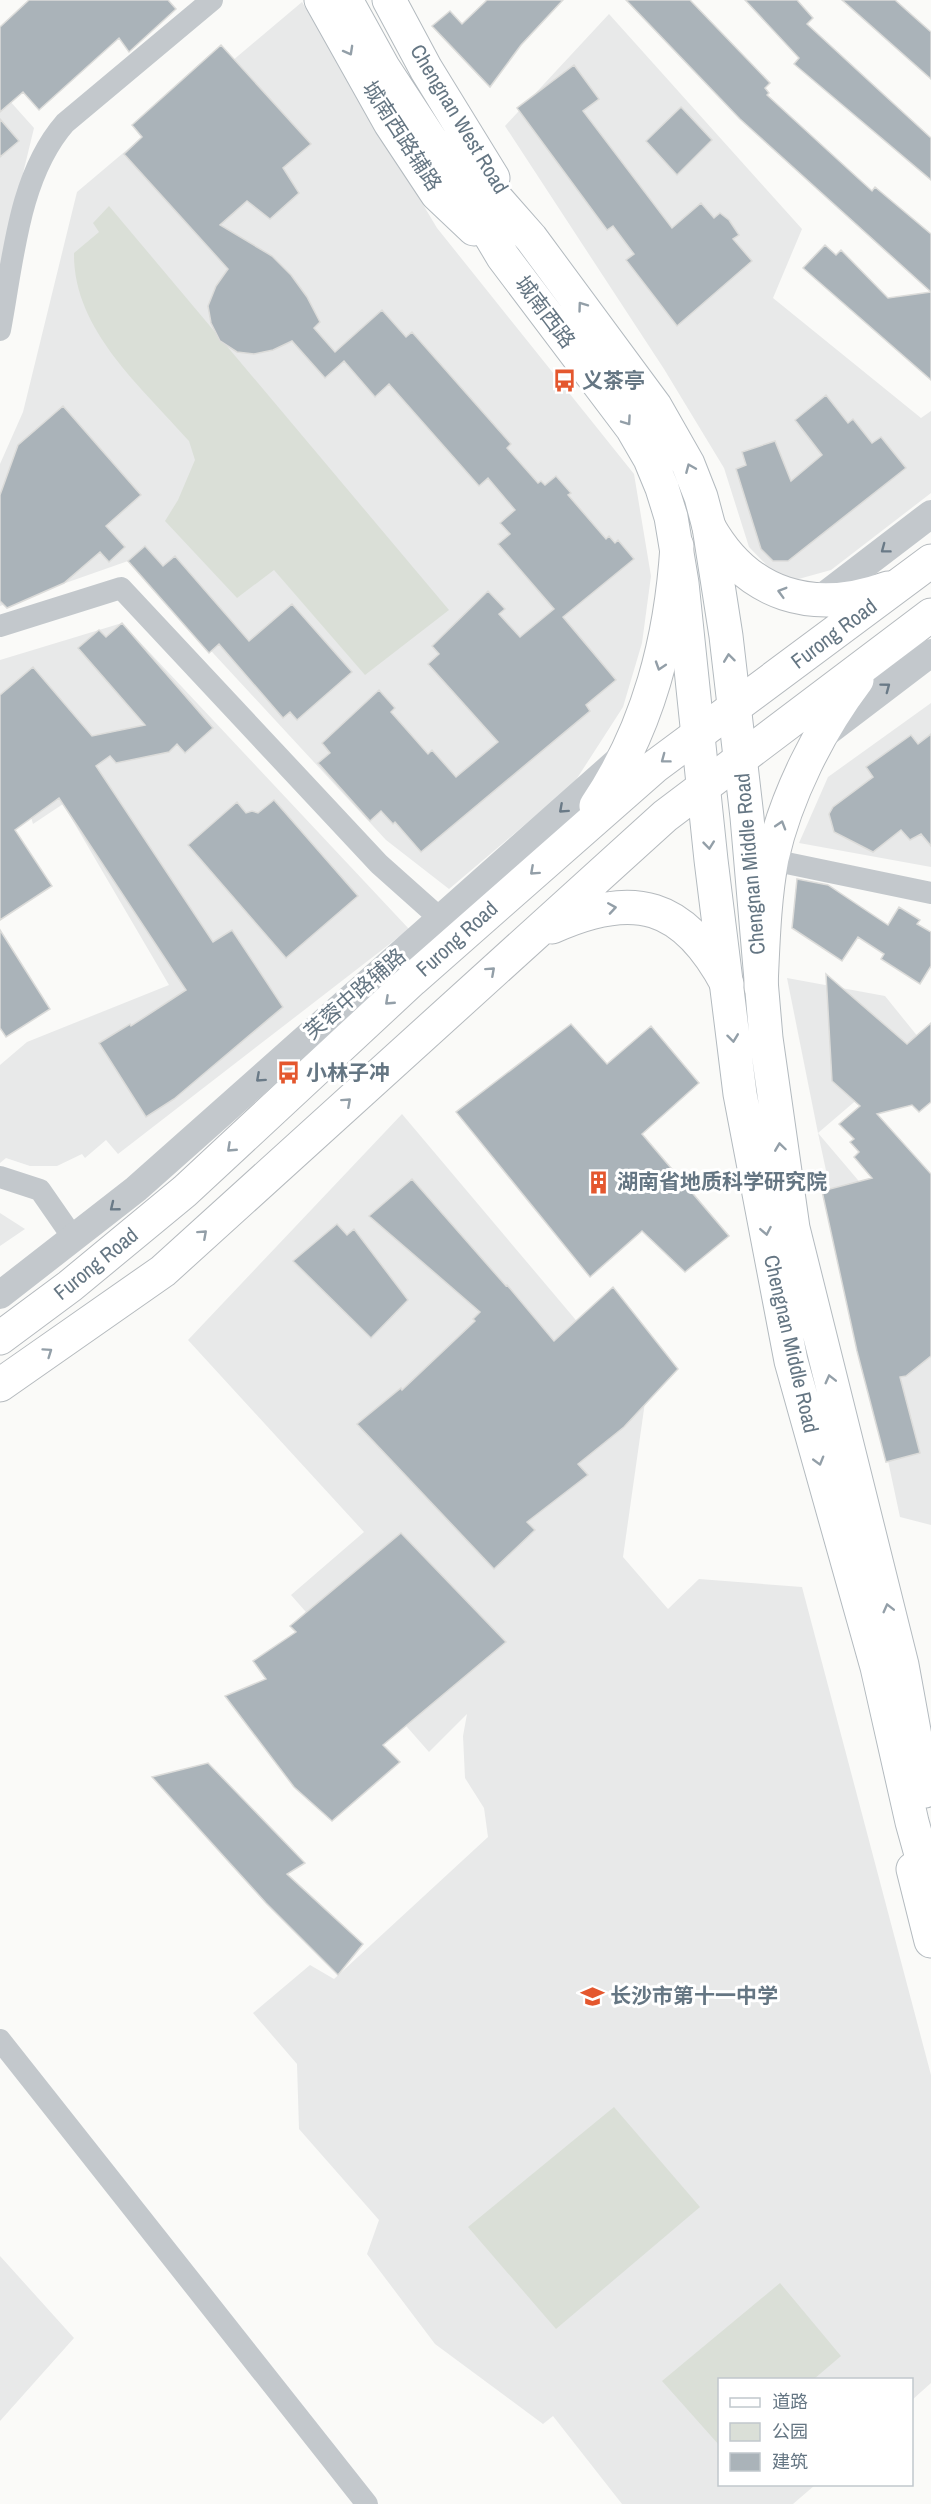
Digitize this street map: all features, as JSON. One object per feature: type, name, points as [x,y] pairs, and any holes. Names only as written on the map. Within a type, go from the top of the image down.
[{"type":"main road","name":"城南西路辅路","points":[[321,0],[384,113],[437,194],[503,257]]},
{"type":"main road","name":"城南西路","points":[[346,0],[398,92],[458,180],[503,257],[632,428],[650,459],[662,488],[677,546],[703,787]]},
{"type":"main road","name":"城南西路","points":[[365,0],[417,91],[469,169],[531,238],[666,424],[688,464],[709,526],[740,758]]},
{"type":"main road","name":"Chengnan West Road","points":[[389,0],[426,69],[531,238]]},
{"type":"main road","points":[[709,526],[724,552],[757,582],[778,592],[820,599],[875,593],[901,583]]},
{"type":"main road","points":[[578,832],[602,797],[644,711],[663,656],[672,602],[677,546]]},
{"type":"main road","name":"Furong Road","points":[[0,1338],[79,1279],[185,1191],[451,928],[578,832],[654,767],[931,561]]},
{"type":"main road","name":"Furong Road","points":[[0,1385],[163,1271],[665,816],[931,615]]},
{"type":"main road","points":[[761,987],[772,860],[783,818],[823,735],[848,692],[873,658]]},
{"type":"main road","name":"Chengnan Middle Road","points":[[740,758],[772,1092],[793,1228],[889,1666]]},
{"type":"main road","name":"Chengnan Middle Road","points":[[703,787],[740,1094],[790,1361],[889,1666],[918,1745],[931,1890]]},
{"type":"main road","points":[[520,946],[575,917],[626,906],[644,909],[673,919],[687,929],[714,960],[727,984]]},
{"type":"main road","points":[[889,1666],[931,1738]]},
{"type":"main road","points":[[889,1666],[889,1763],[931,1941]]},
{"type":"street","points":[[0,330],[23,213],[50,141],[74,115],[212,0]]},
{"type":"street","points":[[820,599],[931,514]]},
{"type":"street","points":[[0,626],[121,588],[379,864],[451,928]]},
{"type":"street","points":[[823,735],[931,653]]},
{"type":"street","name":"芙蓉中路辅路","points":[[0,1295],[136,1189],[451,928],[623,757]]},
{"type":"street","points":[[772,860],[931,893]]},
{"type":"street","points":[[0,1177],[40,1190],[74,1239]]},
{"type":"street","points":[[0,2040],[367,2504]]},
{"type":"shaded area","points":[[302,2],[437,228],[634,474],[651,576],[642,643],[623,707],[574,783],[449,889],[386,840],[128,561],[0,606],[0,464],[23,412],[77,192]]},
{"type":"shaded area","points":[[609,14],[802,229],[773,298],[921,418],[931,411],[931,493],[831,570],[784,583],[749,547],[724,468],[664,369],[505,126]]},
{"type":"shaded area","points":[[0,90],[34,128],[0,268]]},
{"type":"shaded area","points":[[122,623],[409,929],[118,1154],[106,1140],[85,1158],[82,1154],[57,1166],[30,1166],[6,1158],[0,1163],[0,1065],[27,1042],[169,985],[63,804],[33,824],[0,709],[0,660]]},
{"type":"shaded area","points":[[931,703],[931,867],[799,843],[828,777]]},
{"type":"shaded area","points":[[787,978],[885,996],[923,1043],[818,1133]]},
{"type":"shaded area","name":"长沙市第十一中学","points":[[402,1114],[645,1402],[623,1557],[668,1609],[699,1579],[802,1587],[931,2075],[931,2383],[913,2399],[913,2378],[718,2378],[718,2486],[814,2486],[793,2504],[622,2504],[553,2416],[543,2424],[435,2344],[367,2254],[379,2220],[299,2129],[297,2064],[253,2013],[310,1965],[334,1979],[488,1837],[484,1808],[465,1778],[463,1736],[467,1714],[429,1752],[291,1595],[364,1532],[188,1340]]},
{"type":"shaded area","points":[[818,1133],[931,1266],[931,1525],[900,1517]]},
{"type":"shaded area","points":[[0,1213],[25,1229],[0,1246]]},
{"type":"shaded area","points":[[0,2256],[74,2338],[0,2421]]},
{"type":"green space","points":[[109,206],[449,610],[365,675],[274,570],[237,598],[165,521],[178,500],[195,460],[189,441],[114,356],[85,307],[77,281],[74,253],[99,232],[93,223]]},
{"type":"green space","points":[[614,2107],[700,2207],[556,2329],[468,2227]]},
{"type":"green space","points":[[780,2283],[841,2356],[815,2378],[718,2378],[718,2444],[662,2381]]},
{"type":"building","points":[[29,0],[168,0],[176,9],[129,52],[119,38],[39,110],[23,92],[0,112],[0,27]]},
{"type":"building","points":[[487,0],[563,0],[521,45],[490,87],[432,26],[450,11],[462,24]]},
{"type":"building","points":[[626,0],[690,0],[770,83],[765,88],[769,93],[767,95],[872,191],[875,187],[931,234],[931,292],[740,119]]},
{"type":"building","points":[[745,0],[797,0],[813,18],[807,24],[931,138],[931,180],[794,64],[799,58]]},
{"type":"building","points":[[842,0],[895,0],[931,32],[931,79]]},
{"type":"building","points":[[221,45],[311,144],[283,168],[299,193],[270,219],[247,201],[220,225],[272,256],[291,275],[307,297],[320,322],[314,328],[335,352],[382,310],[406,337],[412,332],[511,444],[507,448],[538,483],[541,481],[545,485],[556,476],[571,493],[568,495],[606,539],[609,536],[615,543],[618,540],[634,559],[563,617],[616,680],[586,705],[590,711],[421,852],[395,822],[393,824],[381,811],[370,821],[318,763],[330,753],[322,743],[379,690],[395,708],[391,712],[428,754],[432,750],[456,777],[498,742],[428,664],[439,654],[432,646],[488,591],[505,609],[499,614],[520,637],[554,609],[498,544],[510,534],[500,523],[515,510],[488,478],[479,486],[389,384],[375,397],[344,361],[325,378],[292,341],[273,350],[254,354],[237,352],[220,341],[211,323],[208,306],[216,286],[228,269],[124,154],[142,137],[132,125]]},
{"type":"building","points":[[574,65],[599,99],[583,111],[672,228],[701,203],[714,218],[720,213],[729,220],[739,235],[733,239],[752,261],[677,326],[626,260],[634,254],[613,226],[607,230],[517,108]]},
{"type":"building","points":[[681,107],[712,140],[677,175],[646,141]]},
{"type":"building","points":[[0,119],[19,141],[0,157]]},
{"type":"building","points":[[825,245],[836,255],[841,250],[888,298],[931,292],[931,380],[803,268]]},
{"type":"building","points":[[826,395],[848,423],[853,419],[872,443],[881,437],[906,468],[788,561],[773,561],[761,549],[736,469],[746,465],[742,452],[775,441],[791,481],[822,455],[795,420]]},
{"type":"building","points":[[63,406],[141,495],[106,526],[125,547],[109,562],[100,552],[64,583],[7,608],[0,601],[0,495],[18,445]]},
{"type":"building","points":[[145,546],[163,566],[175,556],[249,641],[292,604],[352,672],[297,720],[290,712],[283,718],[219,644],[209,653],[128,561]]},
{"type":"building","points":[[122,623],[213,728],[185,753],[177,744],[169,752],[116,763],[110,756],[96,766],[213,942],[232,930],[283,1007],[174,1099],[146,1117],[99,1043],[130,1024],[131,1026],[186,990],[59,798],[15,830],[52,886],[0,920],[0,695],[33,667],[92,736],[145,725],[78,648],[99,630],[106,637]]},
{"type":"building","points":[[931,734],[931,846],[921,834],[910,840],[901,830],[873,852],[834,832],[829,814],[833,807],[873,777],[866,767],[911,735],[918,744]]},
{"type":"building","points":[[274,800],[358,896],[286,958],[188,845],[237,802],[246,813],[252,811],[258,813]]},
{"type":"building","points":[[797,879],[828,885],[888,925],[899,907],[920,920],[917,924],[931,932],[931,966],[920,984],[881,959],[884,954],[858,937],[842,961],[792,928]]},
{"type":"building","points":[[0,930],[50,1009],[6,1037],[0,1028]]},
{"type":"building","points":[[826,974],[907,1044],[931,1023],[931,1102],[919,1112],[912,1105],[877,1114],[931,1174],[931,1356],[906,1376],[900,1377],[920,1453],[886,1462],[857,1351],[822,1191],[872,1178],[854,1157],[859,1152],[850,1142],[854,1139],[839,1124],[860,1106],[832,1081]]},
{"type":"building","name":"湖南省地质科学研究院","points":[[571,1024],[607,1064],[651,1026],[699,1083],[642,1134],[729,1236],[685,1272],[642,1231],[590,1277],[456,1112]]},
{"type":"building","points":[[412,1179],[554,1341],[613,1287],[678,1369],[624,1427],[578,1464],[588,1475],[527,1522],[535,1530],[494,1569],[357,1424],[401,1388],[402,1390],[475,1321],[473,1319],[480,1312],[369,1216]]},
{"type":"building","points":[[337,1224],[347,1235],[354,1229],[408,1300],[371,1338],[293,1261]]},
{"type":"building","points":[[401,1533],[506,1642],[383,1745],[400,1762],[332,1821],[294,1787],[225,1696],[266,1679],[253,1661],[296,1632],[290,1626]]},
{"type":"building","points":[[208,1763],[305,1863],[287,1874],[363,1944],[338,1975],[266,1903],[152,1777]]},
{"type":"place","name":"义茶亭","points":[[564,381]]},
{"type":"place","name":"小林子冲","points":[[288,1073]]},
{"type":"place","name":"湖南省地质科学研究院","points":[[599,1182]]},
{"type":"place","name":"长沙市第十一中学","points":[[592,1996]]}]
